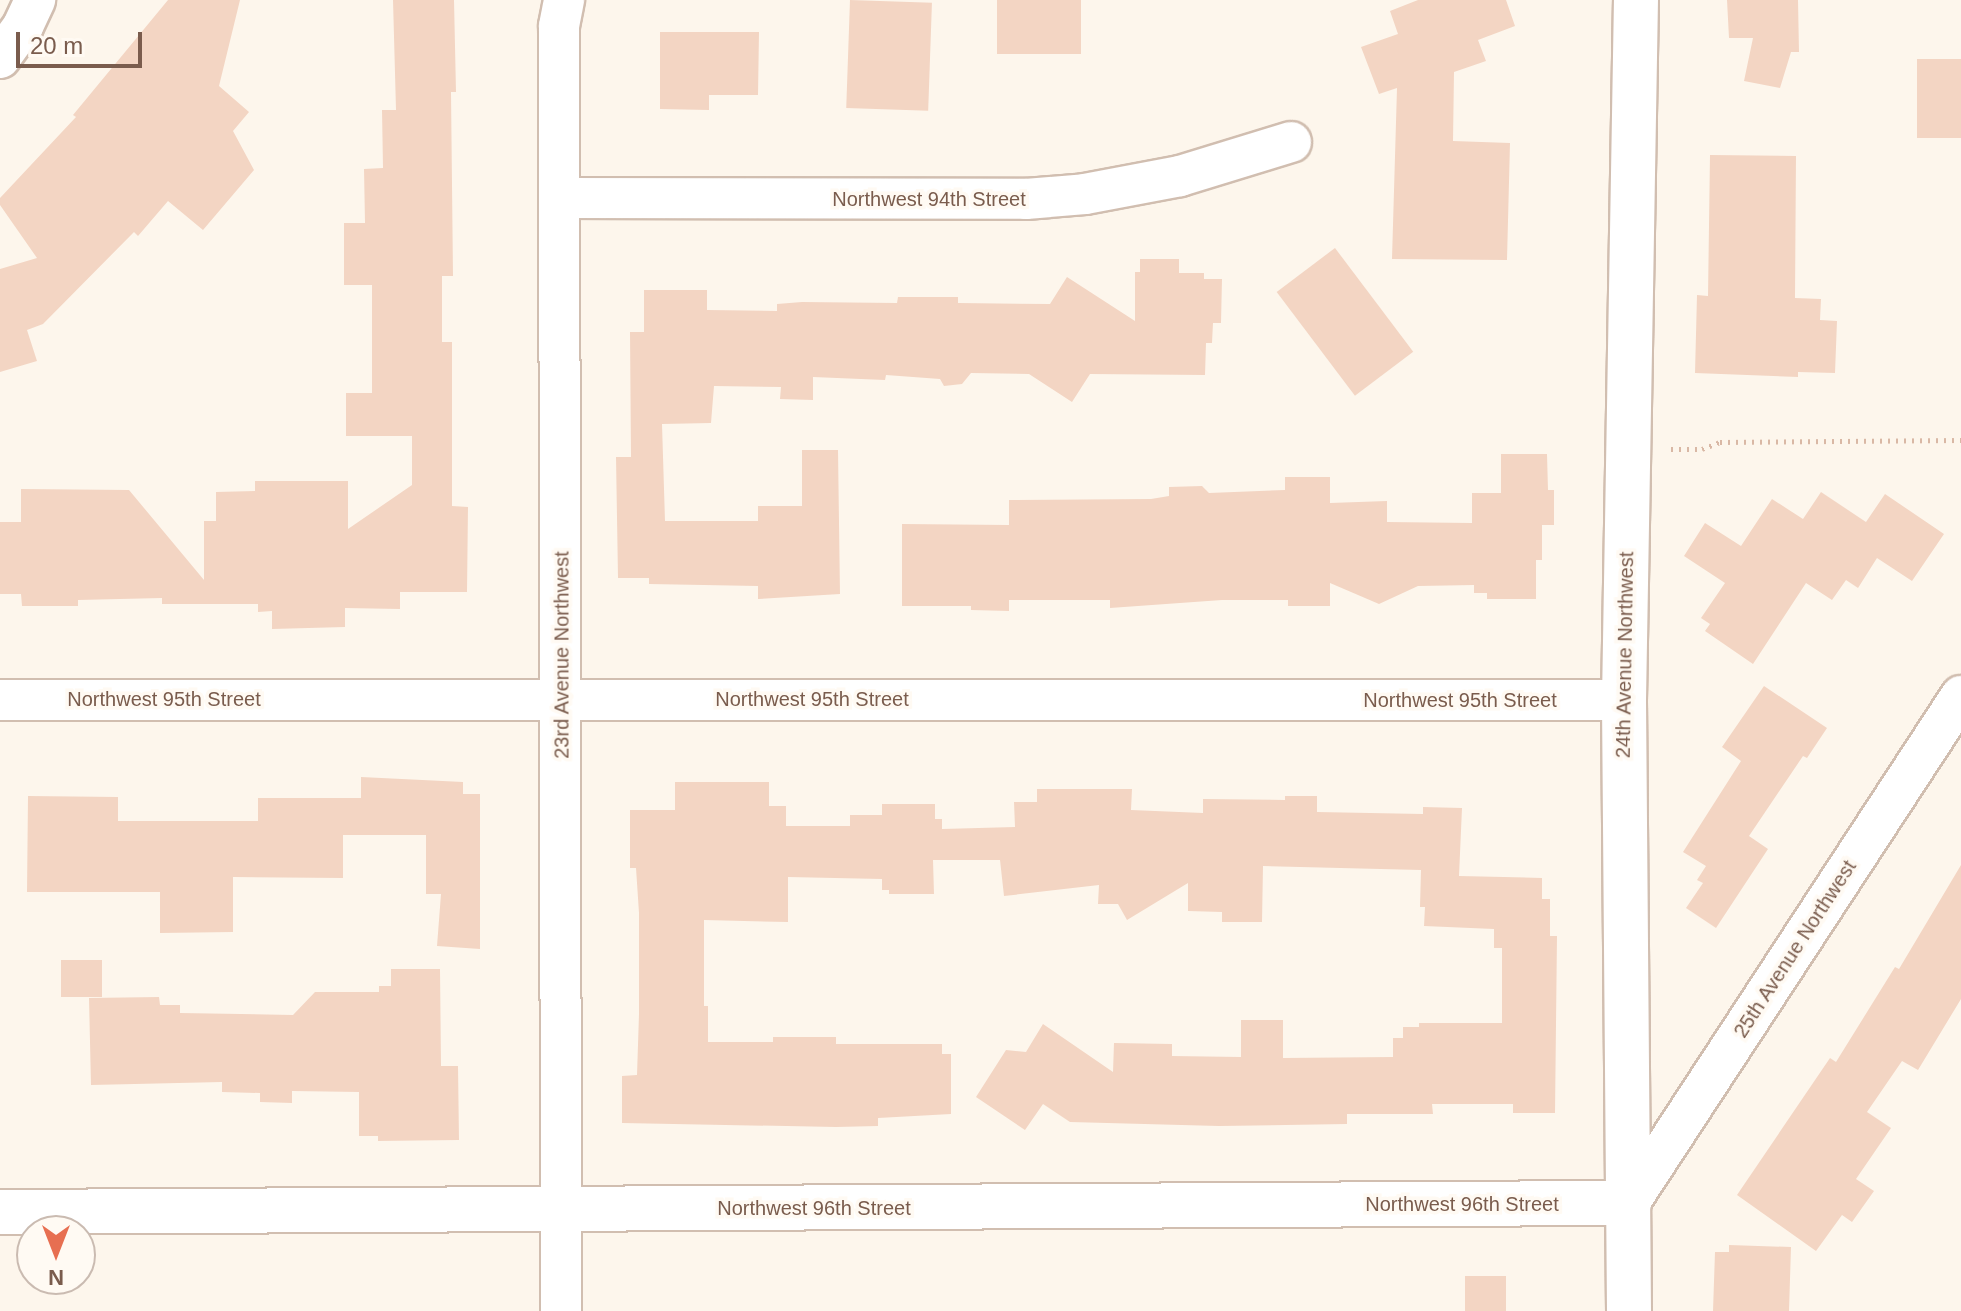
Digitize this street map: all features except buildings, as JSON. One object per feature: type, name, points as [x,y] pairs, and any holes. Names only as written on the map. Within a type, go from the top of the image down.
[{"type":"street","points":[[0,58],[23,26],[35,0]]},
{"type":"street","name":"23rd Avenue Northwest","points":[[561,1311],[559,26],[564,0]]},
{"type":"street","name":"24th Avenue Northwest","points":[[1629,1311],[1624,700],[1636,0]]},
{"type":"street","name":"Northwest 94th Street","points":[[561,198],[1026,199],[1085,194],[1180,176],[1291,142]]},
{"type":"street","name":"25th Avenue Northwest","points":[[1629,1203],[1961,696]]},
{"type":"street","name":"Northwest 95th Street","points":[[0,700],[1624,700]]},
{"type":"street","name":"Northwest 96th Street","points":[[0,1212],[1629,1203]]},
{"type":"path","points":[[1665,449],[1702,449],[1720,442],[1961,440]]}]
